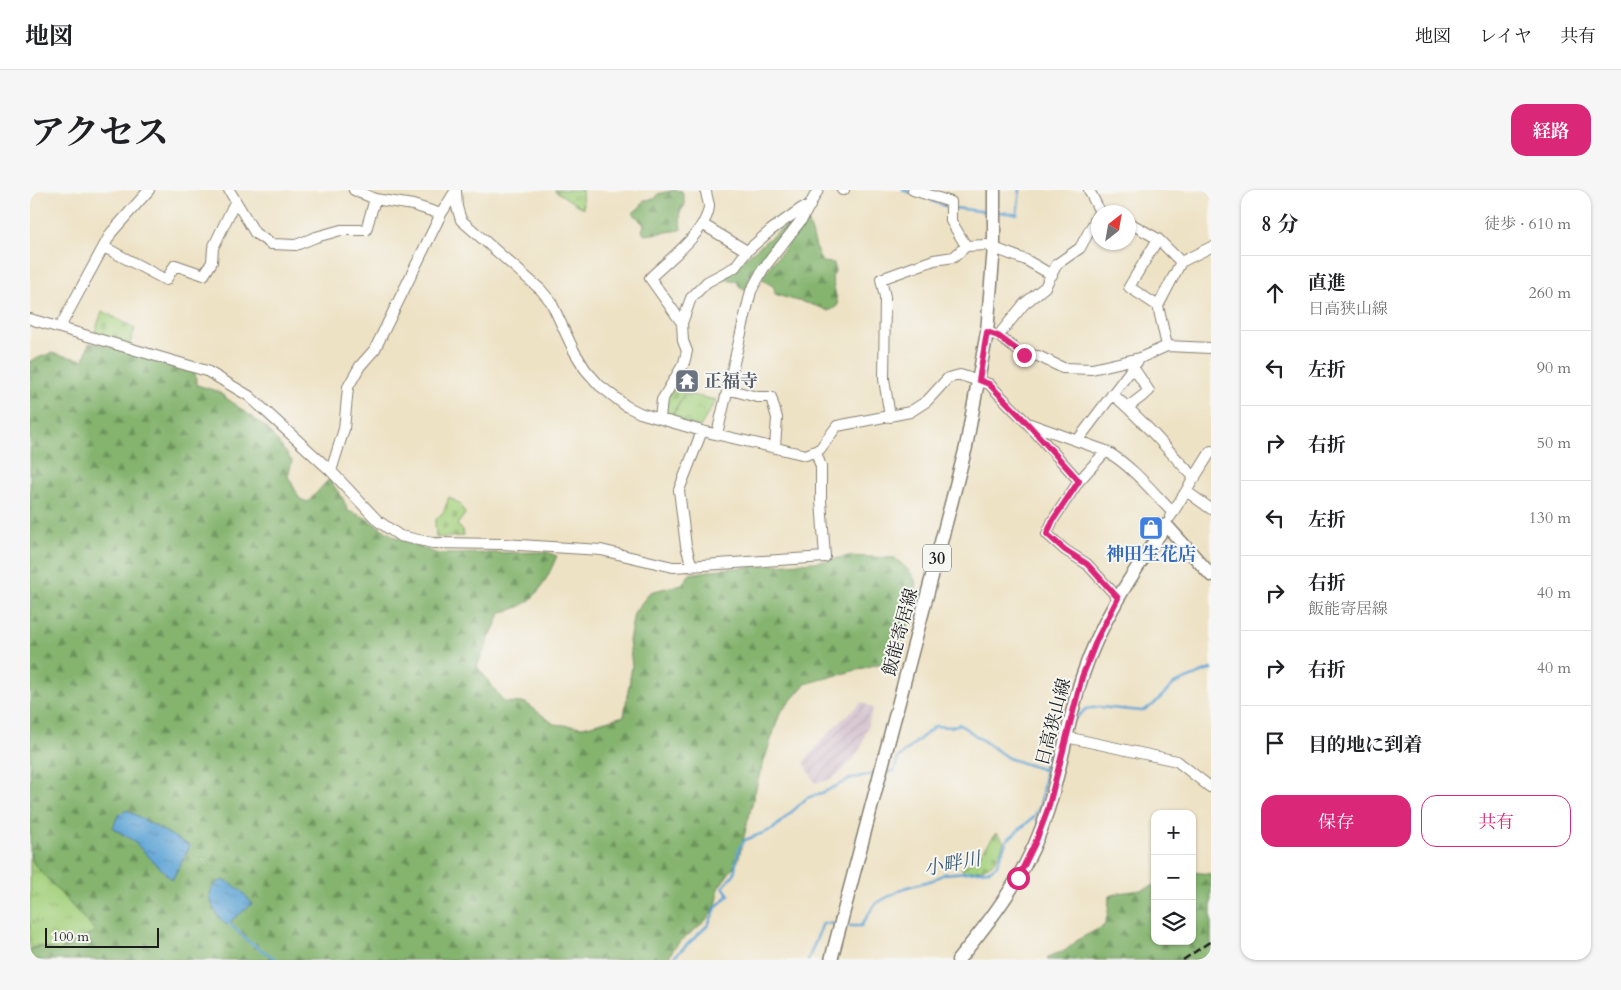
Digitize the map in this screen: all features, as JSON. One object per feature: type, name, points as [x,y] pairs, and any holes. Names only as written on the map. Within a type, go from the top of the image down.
[{"type":"main road","name":"飯能寄居線","points":[[831,960],[950,508],[979,380],[992,334],[994,190]]},
{"type":"main road","points":[[1169,519],[1211,575]]},
{"type":"main road","name":"日高狭山線","points":[[958,960],[991,920],[1018,878],[1036,841],[1048,809],[1071,716],[1090,656],[1118,598],[1169,519]]},
{"type":"street","points":[[60,327],[111,233],[149,190]]},
{"type":"street","points":[[229,190],[259,237],[271,244],[286,246],[296,246],[316,236],[341,230],[366,230],[376,199]]},
{"type":"street","points":[[354,190],[376,199],[413,205],[441,214]]},
{"type":"street","points":[[331,471],[344,430],[348,388],[360,366],[375,349],[441,214],[456,190]]},
{"type":"street","points":[[456,190],[456,207],[461,220],[531,281],[551,302],[574,351],[599,385],[626,406],[640,413],[702,431],[806,455],[816,452],[837,426],[849,422],[890,417],[910,412],[927,401],[948,378],[960,375],[989,384],[1079,481]]},
{"type":"street","points":[[682,322],[650,278],[687,244],[702,224],[709,207],[706,190]]},
{"type":"street","points":[[717,434],[755,282],[810,206],[818,190]]},
{"type":"street","points":[[1089,190],[1097,205]]},
{"type":"street","points":[[920,191],[951,206],[951,222],[966,246]]},
{"type":"street","points":[[104,247],[166,280],[175,265],[204,275],[212,262],[213,248],[235,202]]},
{"type":"street","points":[[660,418],[662,400],[684,363],[687,351],[682,341],[682,322],[691,298],[707,282],[735,267],[747,251],[802,208],[810,206]]},
{"type":"street","points":[[702,224],[747,251]]},
{"type":"street","points":[[1136,227],[1158,239],[1181,262]]},
{"type":"street","points":[[1091,230],[1080,248],[1057,264],[1045,287],[992,334],[1024,355],[1038,356],[1063,368],[1092,369],[1140,358],[1167,346],[1211,348]]},
{"type":"street","points":[[1158,239],[1129,287],[1158,306]]},
{"type":"street","points":[[890,417],[884,378],[885,297],[880,279],[934,260],[954,256],[966,246],[994,247],[1026,260],[1052,275]]},
{"type":"street","points":[[1167,346],[1158,306],[1181,262],[1211,248]]},
{"type":"street","points":[[30,319],[207,371],[249,396],[331,471],[378,521],[400,536],[433,543],[503,544],[601,550],[672,567],[826,557],[821,500],[821,467],[816,452]]},
{"type":"street","points":[[1077,440],[1140,358]]},
{"type":"street","points":[[1128,407],[1149,391],[1133,367]]},
{"type":"street","points":[[727,389],[758,397],[771,397],[777,418],[774,447]]},
{"type":"street","points":[[1112,394],[1128,407],[1195,478]]},
{"type":"street","points":[[1027,423],[1106,451],[1144,482],[1169,519],[1211,451]]},
{"type":"street","points":[[692,567],[686,546],[679,490],[702,431]]},
{"type":"street","points":[[1106,451],[1079,481],[1053,520],[1047,534],[1065,550],[1087,564],[1118,598]]},
{"type":"street","points":[[1186,492],[1211,509]]},
{"type":"street","points":[[1067,734],[1177,761],[1210,787]]},
{"type":"shaded area","points":[[862,702],[873,708],[862,745],[855,757],[838,775],[826,781],[815,783],[804,762],[831,730]]},
{"type":"green space","points":[[554,190],[582,190],[583,209]]},
{"type":"green space","points":[[675,190],[682,191],[685,205],[680,212],[681,230],[645,235],[642,231],[644,225],[633,213],[642,205],[644,200],[655,199],[658,194]]},
{"type":"green space","points":[[791,221],[792,226],[753,276],[746,290],[739,286],[737,281],[724,279],[724,275]]},
{"type":"green space","points":[[807,221],[822,262],[834,263],[835,271],[832,278],[838,305],[828,311],[775,294],[774,287],[763,280],[763,275]]},
{"type":"green space","points":[[102,311],[135,328],[129,346],[94,335]]},
{"type":"green space","points":[[89,343],[116,348],[195,373],[197,385],[217,391],[268,429],[292,461],[288,476],[300,499],[308,502],[329,479],[343,499],[348,511],[362,516],[395,537],[438,554],[547,552],[557,556],[543,585],[530,600],[513,609],[501,612],[477,666],[504,702],[526,703],[554,724],[583,727],[624,716],[632,666],[629,641],[634,613],[650,592],[682,584],[690,574],[721,569],[825,561],[848,556],[895,558],[914,578],[916,597],[911,619],[893,660],[805,684],[780,713],[759,776],[738,861],[718,888],[718,898],[711,914],[673,949],[667,960],[30,960],[30,950],[38,946],[59,951],[95,931],[34,864],[30,853],[30,361],[51,353],[84,360]],"holes":[[[127,810],[190,846],[172,880],[132,840],[113,828]]]},
{"type":"green space","points":[[674,388],[685,392],[670,418],[664,416],[665,402]]},
{"type":"green space","points":[[686,394],[716,400],[700,427],[670,418]]},
{"type":"green space","points":[[449,497],[460,504],[465,514],[457,525],[463,530],[464,536],[436,538],[435,521],[444,511]]},
{"type":"green space","points":[[996,833],[1004,841],[995,861],[986,867],[964,872],[961,867],[977,858]]},
{"type":"green space","points":[[30,853],[34,864],[96,931],[59,951],[38,946],[30,950]]},
{"type":"green space","points":[[1196,872],[1211,874],[1211,960],[1047,960],[1048,957],[1066,950],[1079,939],[1104,926],[1108,914],[1109,896],[1151,887],[1151,945],[1196,945]]},
{"type":"water","points":[[127,810],[190,846],[172,880],[132,840],[113,828],[118,815]]},
{"type":"water","points":[[223,880],[239,889],[252,904],[226,925],[213,908],[210,895],[216,884]]},
{"type":"waterway","points":[[832,190],[840,193]]},
{"type":"waterway","points":[[903,190],[911,193]]},
{"type":"waterway","points":[[998,212],[1017,214],[1020,190]]},
{"type":"waterway","points":[[932,201],[948,207]]},
{"type":"waterway","points":[[954,208],[990,212]]},
{"type":"waterway","name":"小畔川","points":[[1075,719],[1086,709],[1099,707],[1142,711],[1153,705],[1174,684],[1211,669]]},
{"type":"waterway","points":[[884,773],[894,771],[898,758],[935,726],[951,727],[959,724],[1008,758],[1044,770]]},
{"type":"waterway","name":"小畔川","points":[[844,926],[861,926],[875,904],[904,888],[933,880],[944,874],[990,870],[997,865],[1007,840],[1034,817],[1040,806],[1045,775],[1043,764],[1056,736],[1062,731]]},
{"type":"waterway","points":[[671,960],[708,925],[717,906],[729,895],[723,887],[734,874],[739,848],[745,840],[773,829],[807,798],[852,778],[876,774]]},
{"type":"waterway","points":[[229,923],[248,941],[277,960]]},
{"type":"waterway","name":"小畔川","points":[[808,960],[823,923],[836,924]]},
{"type":"railway","points":[[1183,960],[1211,941]]},
{"type":"place","name":"正福寺","points":[[687,381]]},
{"type":"place","name":"神田生花店","points":[[1151,528]]},
{"type":"route","points":[[1018,878],[1036,841],[1048,809],[1082,677],[1097,639],[1118,598],[1087,564],[1065,550],[1047,534],[1053,520],[1079,481],[989,384],[979,380],[987,332],[998,336],[1024,355]]}]
